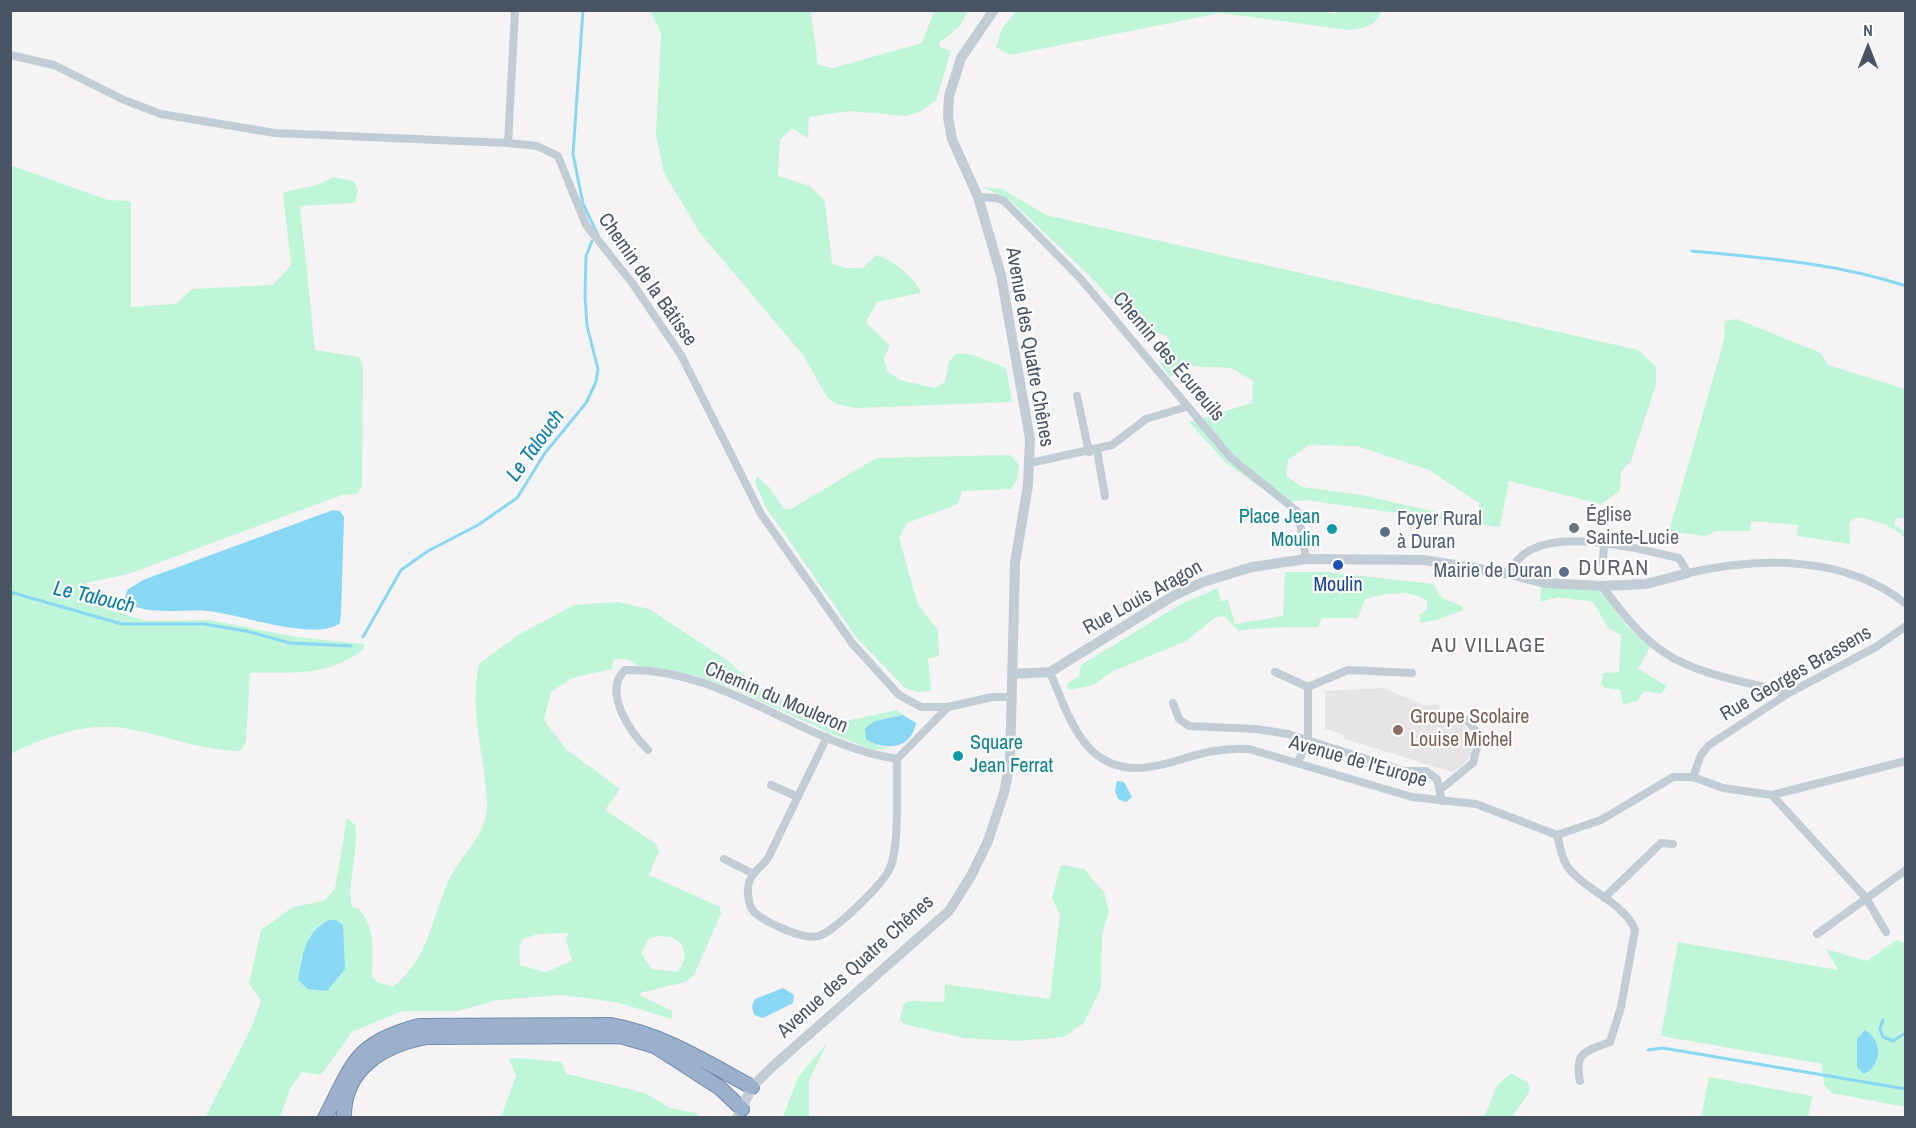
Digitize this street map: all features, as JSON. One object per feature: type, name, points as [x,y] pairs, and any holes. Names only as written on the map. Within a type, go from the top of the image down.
[{"type":"highway","points":[[325,1118],[352,1065],[368,1046],[389,1034],[419,1026],[610,1025],[636,1029],[662,1039],[752,1087]]},
{"type":"highway","points":[[344,1118],[347,1093],[363,1066],[376,1054],[401,1041],[427,1037],[620,1036],[655,1046],[720,1088],[739,1113]]},
{"type":"street","points":[[508,143],[515,10]]},
{"type":"street","name":"Avenue des Quatre Chênes","points":[[739,1113],[752,1087],[778,1061],[934,925],[962,892],[988,841],[1004,792],[1010,764],[1015,563],[1030,463],[1028,424],[1001,275],[978,197],[952,139],[948,117],[949,96],[961,58],[994,10]]},
{"type":"street","name":"Chemin de la Bâtisse","points":[[10,55],[54,65],[124,100],[162,114],[274,133],[537,146],[558,156],[586,225],[633,284],[681,354],[745,486],[784,549],[852,643],[899,695],[921,707],[948,707]]},
{"type":"street","name":"Chemin des Écureuils","points":[[978,197],[1005,201],[1080,278],[1231,458],[1298,512],[1306,559]]},
{"type":"street","points":[[1077,396],[1105,496]]},
{"type":"street","points":[[1030,463],[1093,451],[1122,440],[1146,419],[1186,407]]},
{"type":"street","points":[[1510,574],[1515,561],[1533,550],[1560,542],[1604,542],[1679,558],[1688,573],[1727,564],[1747,563],[1834,569],[1870,579],[1905,604]]},
{"type":"street","points":[[1603,563],[1604,542]]},
{"type":"street","name":"Rue Louis Aragon","points":[[1012,674],[1050,672],[1173,597],[1203,582],[1252,567],[1306,559],[1394,558],[1510,574],[1545,583],[1602,586],[1646,584],[1688,573]]},
{"type":"street","points":[[1602,586],[1628,621],[1665,654],[1685,664],[1789,693]]},
{"type":"street","name":"Rue Georges Brassens","points":[[1693,777],[1701,755],[1709,746],[1789,693],[1876,647],[1905,626]]},
{"type":"street","name":"Chemin du Mouleron","points":[[648,750],[633,734],[621,711],[617,685],[619,676],[625,670],[693,680],[736,695],[856,751],[897,759]]},
{"type":"street","points":[[1275,672],[1308,687],[1348,670],[1412,673]]},
{"type":"street","name":"Avenue de l'Europe","points":[[1050,672],[1078,736],[1088,750],[1102,760],[1117,765],[1156,766],[1207,750],[1227,747],[1249,749],[1401,794],[1487,808],[1557,835]]},
{"type":"street","points":[[1298,762],[1308,740],[1308,687]]},
{"type":"street","points":[[827,737],[768,858],[752,873],[748,895],[754,912],[800,936],[825,934],[881,883],[891,866],[897,759],[948,707],[992,697],[1012,697]]},
{"type":"street","points":[[1173,703],[1179,718],[1189,726],[1256,729],[1308,740],[1404,771],[1426,771],[1437,779],[1442,801]]},
{"type":"street","points":[[1441,789],[1475,759],[1480,736],[1467,720]]},
{"type":"street","points":[[1580,1081],[1577,1063],[1579,1058],[1584,1053],[1610,1042],[1622,1007],[1635,934],[1634,926],[1628,918],[1567,866],[1557,835],[1586,828],[1673,777],[1693,777],[1723,789],[1773,795],[1905,761]]},
{"type":"street","points":[[771,785],[798,797]]},
{"type":"street","points":[[1773,795],[1866,898],[1886,932]]},
{"type":"street","points":[[1604,898],[1661,843],[1673,844]]},
{"type":"street","points":[[724,859],[752,873]]},
{"type":"street","points":[[1817,934],[1905,870]]},
{"type":"shaded area","name":"Groupe Scolaire Louise Michel","points":[[1384,688],[1423,705],[1439,705],[1440,712],[1465,713],[1466,732],[1474,742],[1471,755],[1462,766],[1452,772],[1345,739],[1344,735],[1325,729],[1325,691]]},
{"type":"green space","points":[[650,11],[811,11],[818,65],[833,68],[922,43],[934,11],[968,11],[960,26],[939,43],[940,47],[951,51],[936,100],[920,112],[905,116],[850,111],[809,117],[808,138],[792,128],[780,140],[778,176],[810,186],[825,201],[832,264],[846,268],[862,268],[876,255],[902,270],[918,287],[921,293],[877,302],[866,322],[890,346],[884,357],[887,371],[900,380],[935,388],[945,382],[949,362],[956,353],[973,355],[1006,368],[1012,402],[855,408],[836,404],[827,397],[803,355],[700,233],[664,173],[656,135],[661,33]]},
{"type":"green space","points":[[1016,11],[1320,11],[1335,14],[1340,11],[1382,11],[1369,25],[1349,30],[1220,13],[1010,55],[996,47],[1002,29]]},
{"type":"green space","points":[[10,165],[108,200],[131,201],[131,307],[176,304],[192,289],[273,285],[291,265],[283,193],[315,186],[333,177],[354,181],[358,191],[355,203],[300,206],[315,350],[359,357],[363,366],[362,487],[356,494],[342,495],[128,574],[86,583],[80,601],[146,621],[209,620],[297,637],[364,644],[364,649],[350,658],[323,669],[250,673],[246,741],[243,748],[238,751],[207,748],[131,729],[104,726],[62,733],[11,754]]},
{"type":"green space","points":[[982,187],[1002,189],[1046,215],[1638,350],[1656,366],[1656,384],[1631,461],[1621,472],[1620,491],[1601,504],[1509,481],[1500,527],[1480,524],[1479,503],[1429,470],[1357,446],[1309,445],[1288,460],[1286,476],[1302,487],[1361,495],[1442,513],[1447,520],[1305,500],[1282,503],[1226,463],[1189,422],[1252,403],[1253,381],[1232,368],[1192,366],[1170,377],[1160,363],[1169,351],[1168,337],[1155,331],[1139,330],[1089,275],[1010,200]]},
{"type":"green space","points":[[1737,319],[1821,353],[1828,365],[1905,389],[1905,518],[1896,518],[1894,525],[1905,531],[1905,537],[1885,524],[1858,517],[1849,522],[1850,544],[1797,536],[1798,525],[1751,521],[1750,531],[1716,531],[1705,536],[1669,531],[1724,340],[1725,321]]},
{"type":"green space","points":[[1010,455],[1019,465],[1017,480],[1011,489],[962,491],[958,504],[907,523],[899,538],[918,605],[938,630],[939,656],[928,659],[931,691],[917,692],[904,687],[857,638],[765,506],[755,482],[757,476],[769,487],[784,509],[791,509],[876,458]]},
{"type":"green space","points":[[1285,572],[1327,572],[1433,584],[1442,598],[1462,606],[1463,610],[1421,623],[1419,615],[1427,610],[1427,601],[1414,594],[1397,593],[1365,599],[1358,618],[1322,618],[1318,627],[1238,631],[1224,616],[1216,617],[1186,641],[1111,672],[1094,685],[1068,690],[1067,684],[1079,676],[1081,665],[1181,604],[1218,588],[1220,601],[1228,600],[1235,624],[1283,616]]},
{"type":"green space","points":[[1541,586],[1601,590],[1627,626],[1650,647],[1638,669],[1667,686],[1661,694],[1645,691],[1637,701],[1623,705],[1620,690],[1605,688],[1601,684],[1603,673],[1619,672],[1621,635],[1608,628],[1593,602],[1559,597],[1540,602]]},
{"type":"green space","points":[[618,602],[649,609],[727,660],[755,686],[823,719],[841,722],[897,710],[903,715],[875,721],[877,746],[890,748],[874,750],[832,734],[732,688],[694,675],[638,666],[627,659],[614,659],[611,669],[572,678],[551,692],[544,720],[566,749],[620,789],[605,810],[655,843],[659,851],[649,875],[720,907],[721,914],[694,975],[685,982],[640,993],[641,996],[672,1011],[672,1019],[616,1002],[561,995],[497,1000],[458,1011],[402,1011],[352,1032],[321,1075],[302,1072],[290,1089],[280,1117],[205,1118],[253,1024],[261,1000],[249,984],[261,930],[293,907],[324,901],[335,889],[347,818],[355,825],[356,835],[351,886],[352,907],[359,909],[369,925],[373,950],[372,978],[393,987],[414,964],[427,939],[447,884],[478,836],[486,816],[486,786],[476,700],[479,664],[518,635],[574,605]],"holes":[[[568,933],[566,940],[572,961],[546,972],[520,965],[519,947],[523,939],[538,934]],[[657,936],[671,937],[682,944],[685,958],[678,972],[652,969],[641,953],[649,939]]]},
{"type":"green space","points":[[1061,865],[1084,869],[1104,892],[1109,911],[1102,934],[1101,989],[1084,1023],[1064,1037],[1019,1041],[964,1038],[904,1024],[900,1019],[903,1005],[908,1001],[944,1002],[945,984],[1050,999],[1060,915],[1052,898]]},
{"type":"green space","points":[[1896,940],[1905,943],[1905,1107],[1832,1093],[1824,1085],[1822,1064],[1661,1036],[1678,942],[1838,970],[1826,949],[1867,961]]},
{"type":"green space","points":[[827,1043],[809,1080],[809,1117],[783,1117],[798,1077]]},
{"type":"green space","points":[[509,1059],[561,1062],[567,1074],[645,1093],[670,1108],[696,1113],[699,1117],[501,1117],[516,1076]]},
{"type":"green space","points":[[1511,1073],[1528,1083],[1530,1091],[1512,1117],[1481,1117],[1485,1115],[1497,1085]]},
{"type":"green space","points":[[1709,1077],[1812,1096],[1808,1117],[1701,1117]]},
{"type":"water","points":[[333,510],[340,511],[344,517],[341,614],[340,623],[329,628],[314,630],[296,628],[199,610],[151,610],[131,604],[125,598],[127,590],[143,580]]},
{"type":"water","points":[[903,715],[916,723],[909,739],[903,743],[889,746],[866,739],[865,728],[875,721]]},
{"type":"water","points":[[1117,781],[1124,782],[1132,797],[1126,802],[1118,799],[1115,791]]},
{"type":"water","points":[[329,920],[336,920],[343,925],[345,969],[327,991],[308,989],[298,980],[303,953],[314,931]]},
{"type":"water","points":[[783,988],[794,995],[793,1003],[763,1018],[754,1015],[752,1006],[755,999]]},
{"type":"water","points":[[1865,1030],[1875,1040],[1878,1053],[1874,1065],[1864,1074],[1857,1068],[1857,1039]]},
{"type":"waterway","name":"Le Talouch","points":[[583,10],[573,154],[583,204],[598,235]]},
{"type":"waterway","name":"Le Talouch","points":[[363,637],[401,570],[428,551],[478,525],[517,498],[545,453],[586,403],[596,382],[598,369],[587,326],[585,296],[586,256],[592,241]]},
{"type":"waterway","points":[[1692,251],[1827,267],[1906,286]]},
{"type":"waterway","name":"Le Talouch","points":[[10,592],[122,624],[204,624],[246,631],[290,643],[351,646]]},
{"type":"waterway","points":[[1883,1020],[1880,1029],[1883,1037],[1893,1041],[1906,1033]]},
{"type":"waterway","points":[[1648,1050],[1663,1048],[1906,1089]]},
{"type":"place","name":"Église Sainte-Lucie","points":[[1574,528]]},
{"type":"place","name":"Place Jean Moulin","points":[[1332,529]]},
{"type":"place","name":"Foyer Rural à Duran","points":[[1385,532]]},
{"type":"place","name":"Moulin","points":[[1338,565]]},
{"type":"place","name":"Mairie de Duran","points":[[1564,572]]},
{"type":"place","name":"Groupe Scolaire Louise Michel","points":[[1398,730]]},
{"type":"place","name":"Square Jean Ferrat","points":[[958,756]]},
{"type":"district","name":"DURAN","points":[[1614,569]]},
{"type":"district","name":"AU VILLAGE","points":[[1489,646]]}]
